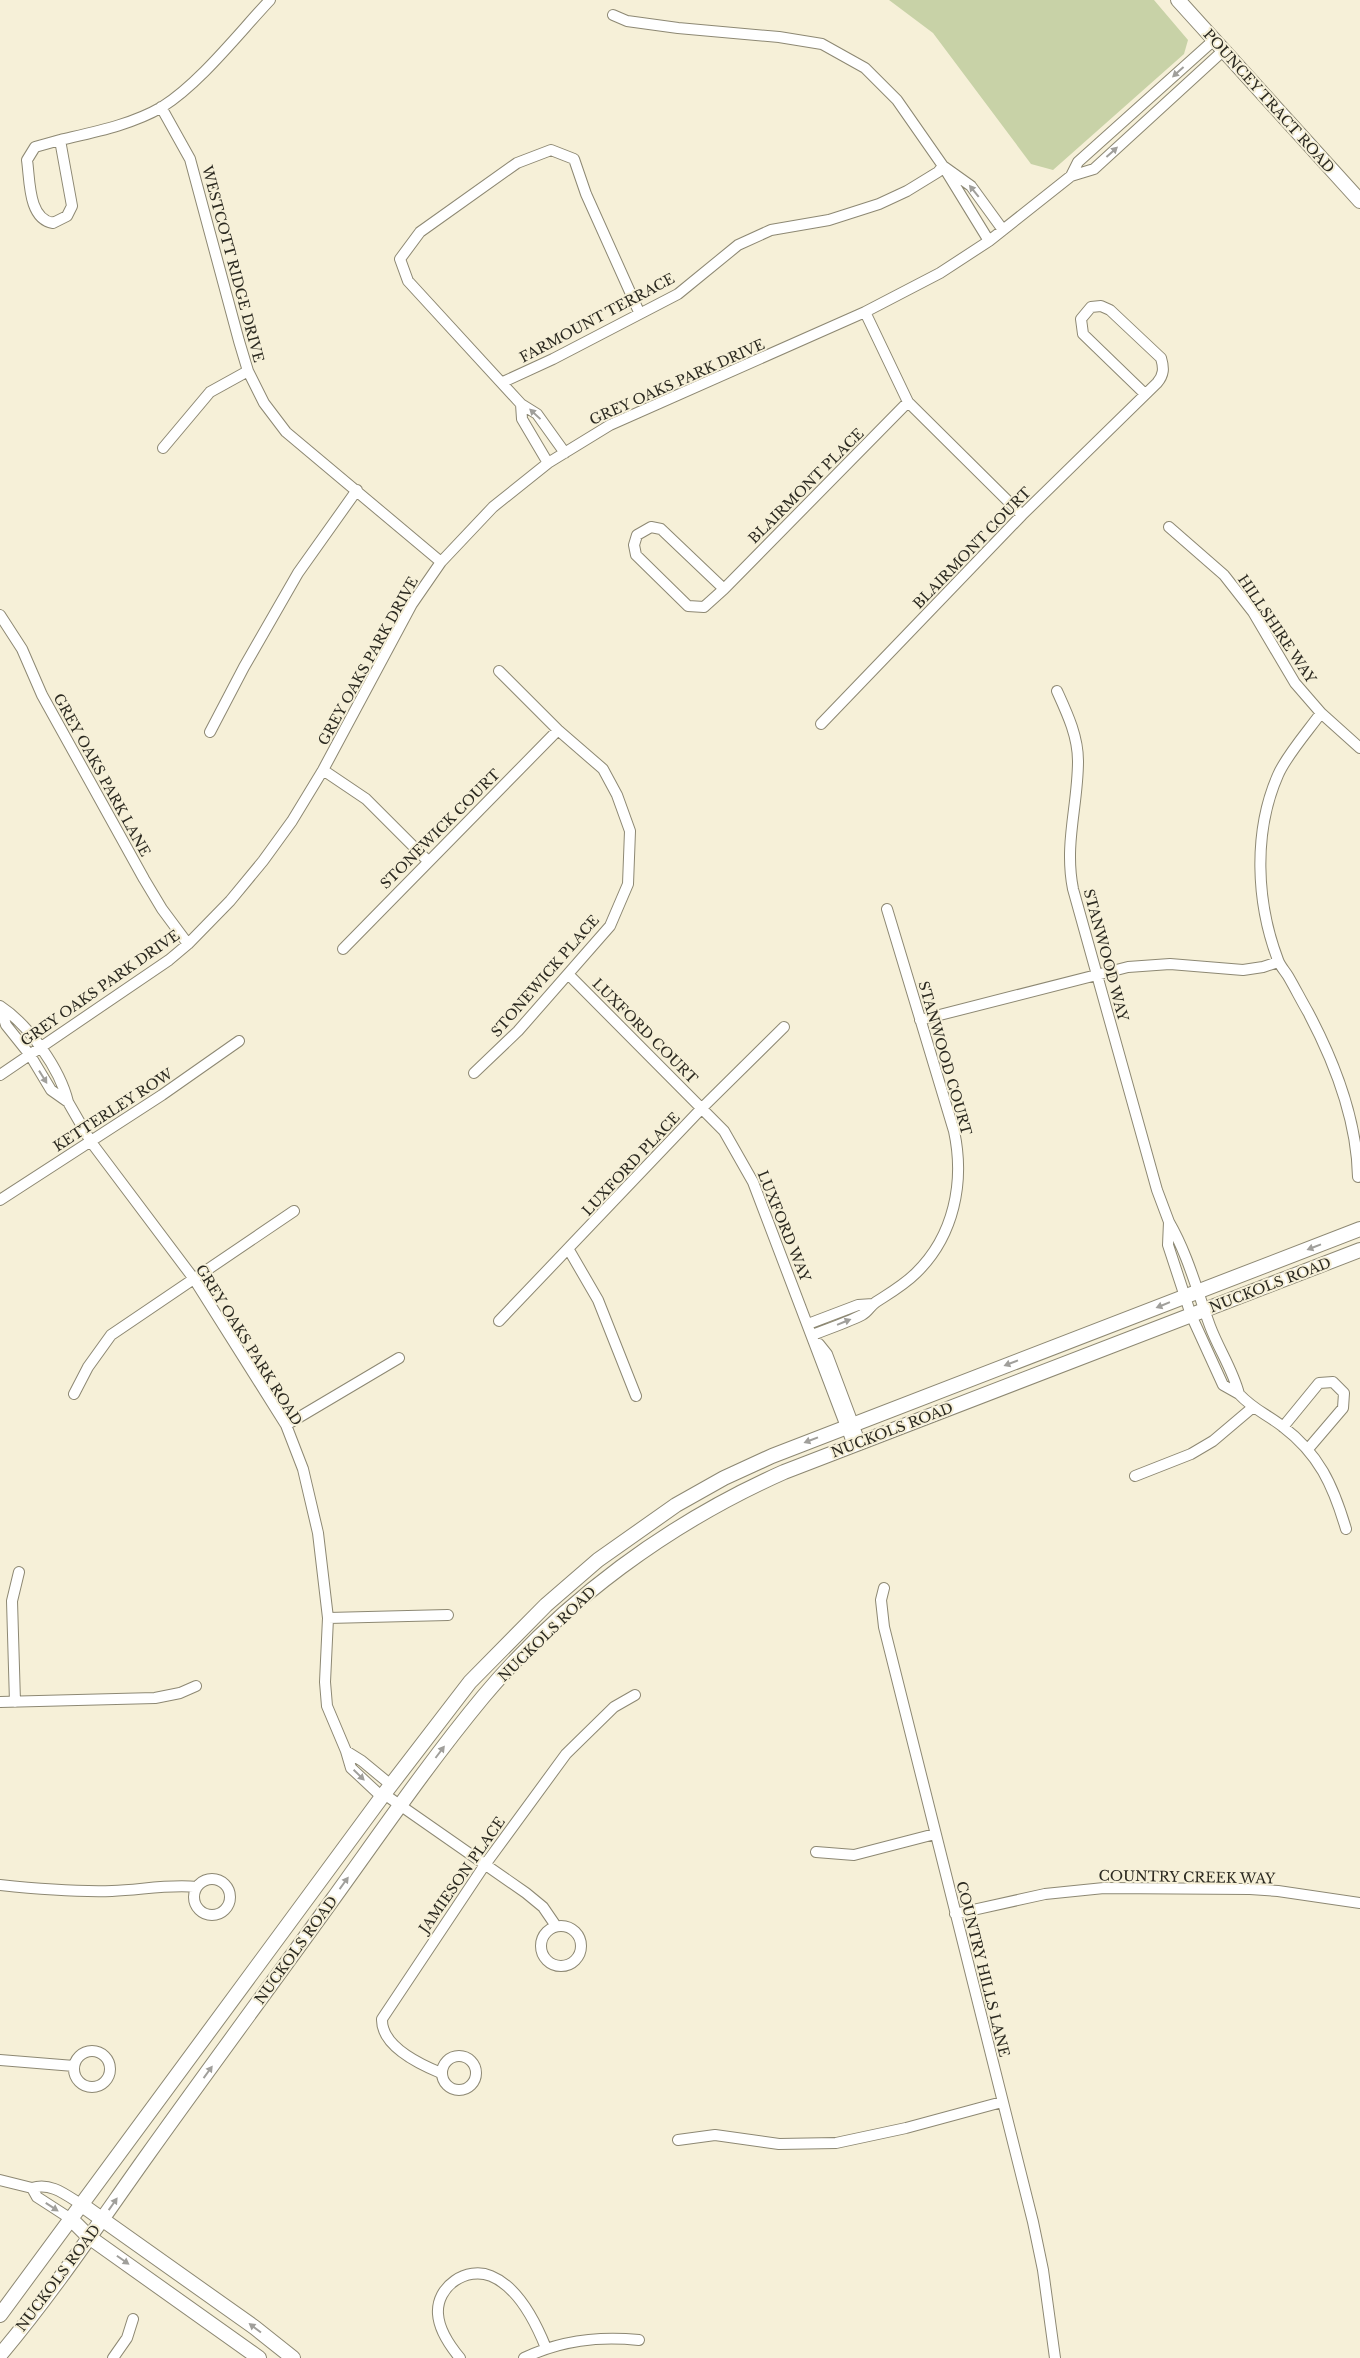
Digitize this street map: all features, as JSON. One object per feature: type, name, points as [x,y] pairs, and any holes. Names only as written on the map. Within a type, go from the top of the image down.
[{"type":"main road","name":"POUNCEY TRACT ROAD","points":[[1178,0],[1360,201]]},
{"type":"main road","name":"NUCKOLS ROAD","points":[[0,2315],[385,1792],[470,1682],[546,1604],[598,1560],[676,1505],[724,1478],[772,1456],[1360,1229]]},
{"type":"main road","name":"NUCKOLS ROAD","points":[[0,2355],[102,2220],[399,1807],[484,1696],[522,1654],[589,1592],[658,1540],[705,1511],[767,1480],[1360,1250]]},
{"type":"main road","points":[[82,2205],[254,2327],[293,2358]]},
{"type":"main road","points":[[71,2220],[89,2237],[259,2358]]},
{"type":"street","points":[[60,140],[72,206],[67,216],[53,223],[42,220],[36,212],[27,160],[35,147],[60,140],[104,130],[162,107],[192,83],[270,0]]},
{"type":"street","points":[[613,15],[627,21],[678,28],[779,37],[822,44],[864,68],[897,100],[943,166],[989,241]]},
{"type":"street","name":"GREY OAKS PARK DRIVE","points":[[1071,176],[1078,162],[1214,40]]},
{"type":"street","name":"GREY OAKS PARK DRIVE","points":[[0,1076],[169,960],[188,944],[230,901],[264,861],[292,822],[323,770],[412,604],[441,562],[494,507],[548,463],[610,425],[865,312],[940,272],[989,241],[1071,176],[1094,169],[1224,50]]},
{"type":"street","name":"WESTCOTT RIDGE DRIVE","points":[[162,107],[190,159],[248,371],[264,403],[286,432],[441,562]]},
{"type":"street","points":[[565,452],[537,414],[521,404],[503,382],[408,282],[400,259],[420,232],[517,163],[551,150],[574,159],[586,194],[639,312]]},
{"type":"street","points":[[943,166],[971,186],[1003,230]]},
{"type":"street","name":"FARMOUNT TERRACE","points":[[503,382],[553,359],[639,312],[678,294],[738,245],[771,230],[829,220],[879,204],[907,191],[938,172],[943,166]]},
{"type":"street","name":"BLAIRMONT COURT","points":[[821,724],[1022,514],[1145,394],[1162,374],[1161,358],[1110,310],[1101,306],[1091,307],[1080,319],[1082,334],[1145,394]]},
{"type":"street","points":[[865,312],[908,402],[1022,514]]},
{"type":"street","points":[[163,448],[210,392],[248,371]]},
{"type":"street","name":"BLAIRMONT PLACE","points":[[724,589],[661,529],[651,527],[637,535],[634,544],[636,555],[688,606],[704,608],[724,589],[908,402]]},
{"type":"street","points":[[521,404],[522,419],[548,463]]},
{"type":"street","points":[[210,732],[244,667],[298,573],[357,490]]},
{"type":"street","name":"HILLSHIRE WAY","points":[[1170,527],[1224,575],[1239,593],[1275,648],[1287,673],[1321,713],[1360,748]]},
{"type":"street","name":"GREY OAKS PARK LANE","points":[[0,615],[22,649],[42,695],[144,879],[162,909],[188,944]]},
{"type":"street","name":"STONEWICK PLACE","points":[[474,1074],[518,1031],[610,926],[628,884],[630,831],[617,795],[603,769],[558,730],[499,671]]},
{"type":"street","name":"STANWOOD WAY","points":[[1058,690],[1073,728],[1078,761],[1070,841],[1070,872],[1157,1190],[1168,1222],[1180,1241],[1210,1328],[1235,1377],[1239,1394]]},
{"type":"street","points":[[1321,713],[1278,773],[1263,824],[1260,852],[1262,886],[1266,914],[1278,962],[1309,1015],[1331,1061],[1352,1125],[1358,1156],[1358,1177]]},
{"type":"street","name":"STONEWICK COURT","points":[[343,949],[558,730]]},
{"type":"street","points":[[323,770],[366,799],[428,861]]},
{"type":"street","name":"STANWOOD COURT","points":[[812,1335],[864,1314],[873,1304],[900,1287],[928,1260],[948,1226],[955,1204],[959,1177],[956,1144],[887,909]]},
{"type":"street","points":[[920,1020],[1097,974],[1146,964],[1244,970],[1278,962]]},
{"type":"street","name":"LUXFORD COURT","points":[[568,974],[702,1108]]},
{"type":"street","name":"GREY OAKS PARK ROAD","points":[[0,1006],[15,1016],[40,1048],[64,1087],[68,1102],[91,1142],[194,1280],[286,1425],[304,1469],[318,1533],[328,1618],[325,1682],[327,1706],[351,1768],[385,1792]]},
{"type":"street","name":"GREY OAKS PARK ROAD","points":[[0,1006],[6,1024],[30,1055],[51,1090],[68,1102]]},
{"type":"street","name":"LUXFORD PLACE","points":[[499,1321],[569,1250],[702,1108],[784,1026]]},
{"type":"street","name":"KETTERLEY ROW","points":[[0,1200],[91,1142],[239,1042]]},
{"type":"street","name":"LUXFORD WAY","points":[[702,1108],[724,1131],[753,1182],[812,1335],[827,1354],[854,1445]]},
{"type":"street","points":[[74,1394],[88,1367],[111,1335],[294,1211]]},
{"type":"street","name":"STANWOOD WAY","points":[[1168,1222],[1168,1245],[1185,1296],[1211,1362],[1223,1384],[1239,1394],[1252,1408],[1283,1427],[1308,1449],[1322,1467],[1331,1485],[1346,1529]]},
{"type":"street","points":[[569,1250],[598,1300],[636,1396]]},
{"type":"street","name":"STANWOOD COURT","points":[[808,1324],[858,1305],[873,1304]]},
{"type":"street","points":[[286,1425],[400,1358]]},
{"type":"street","points":[[1283,1427],[1319,1383],[1333,1382],[1344,1393],[1344,1408],[1308,1449]]},
{"type":"street","points":[[1135,1476],[1191,1454],[1213,1442],[1252,1408]]},
{"type":"street","points":[[15,1702],[12,1601],[19,1572]]},
{"type":"street","name":"COUNTRY HILLS LANE","points":[[884,1588],[881,1600],[884,1627],[1043,2270],[1055,2358]]},
{"type":"street","points":[[328,1618],[448,1615]]},
{"type":"street","points":[[0,1702],[155,1698],[180,1693],[196,1686]]},
{"type":"street","name":"JAMIESON PLACE","points":[[441,2073],[424,2066],[389,2041],[382,2029],[382,2019],[484,1866],[566,1754],[614,1706],[635,1696]]},
{"type":"street","points":[[346,1751],[362,1761],[385,1792],[399,1807],[543,1907],[556,1926]]},
{"type":"street","points":[[816,1852],[854,1855],[935,1834]]},
{"type":"street","points":[[0,1885],[70,1891],[114,1891],[177,1885],[197,1887]]},
{"type":"street","name":"COUNTRY CREEK WAY","points":[[955,1914],[1045,1894],[1104,1888],[1250,1889],[1360,1903]]},
{"type":"street","points":[[556,1926],[570,1927],[579,1936],[581,1942],[579,1955],[569,1964],[563,1966],[550,1963],[541,1952],[542,1939],[545,1933],[556,1926]]},
{"type":"street","points":[[0,2060],[74,2066]]},
{"type":"street","points":[[678,2140],[715,2135],[778,2144],[836,2143],[906,2128],[1002,2102]]},
{"type":"street","points":[[0,2180],[24,2184],[32,2188],[37,2197],[71,2220]]},
{"type":"street","points":[[32,2188],[41,2185],[50,2186],[82,2205]]},
{"type":"street","points":[[460,2358],[441,2328],[438,2313],[439,2304],[444,2291],[451,2283],[470,2274],[486,2274],[504,2283],[534,2318],[546,2348]]},
{"type":"street","points":[[112,2358],[127,2338],[133,2318]]},
{"type":"street","points":[[524,2358],[546,2348],[584,2340],[606,2338],[639,2340]]},
{"type":"green space","points":[[889,0],[1154,0],[1188,40],[1184,54],[1053,170],[1031,164],[933,33]]}]
